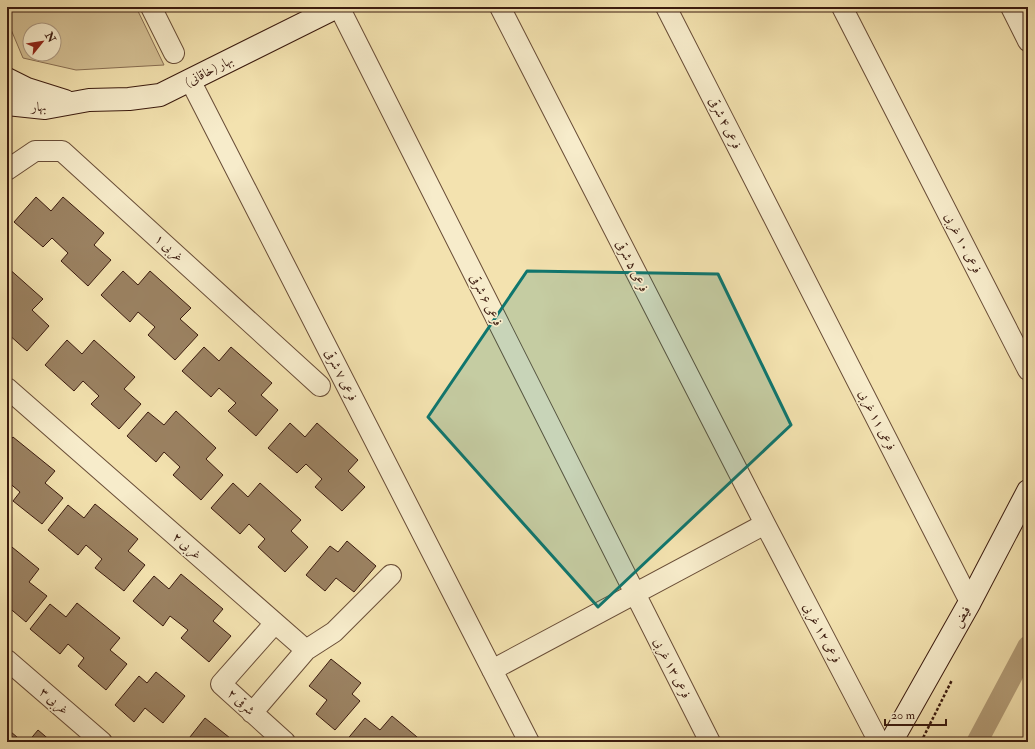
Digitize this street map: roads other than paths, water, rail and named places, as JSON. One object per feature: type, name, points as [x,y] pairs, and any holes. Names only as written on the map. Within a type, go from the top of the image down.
[{"type":"street","points":[[151,7],[174,52]]},
{"type":"street","name":"بهار (خاقانی)","points":[[72,104],[89,100],[129,100],[160,95],[338,7]]},
{"type":"street","name":"فرعی ۶ شرقی","points":[[338,7],[634,593]]},
{"type":"street","name":"فرعی ۵ شرقی","points":[[500,7],[764,524]]},
{"type":"street","name":"فرعی ۴ شرقی","points":[[666,7],[784,238]]},
{"type":"street","name":"فرعی ۱۰ غربی","points":[[842,7],[1028,370]]},
{"type":"street","points":[[1011,7],[1028,40]]},
{"type":"street","points":[[7,79],[27,89],[72,104]]},
{"type":"street","name":"فرعی ۷ شرقی","points":[[190,80],[529,742]]},
{"type":"street","name":"بهار","points":[[7,104],[45,108],[72,104]]},
{"type":"street","name":"۱ غربی","points":[[7,170],[35,151],[62,151],[320,386]]},
{"type":"street","name":"فرعی ۱۱ غربی","points":[[784,238],[970,602]]},
{"type":"street","name":"۲ غربی","points":[[7,388],[306,650]]},
{"type":"street","name":"فیض","points":[[891,742],[970,602],[1028,491]]},
{"type":"street","points":[[492,670],[764,524]]},
{"type":"street","name":"فرعی ۱۲ غربی","points":[[764,524],[879,742]]},
{"type":"street","points":[[252,713],[306,650],[334,632],[391,575]]},
{"type":"street","name":"فرعی ۱۳ غربی","points":[[634,593],[710,742]]},
{"type":"street","name":"۲ شرقی","points":[[275,623],[221,684],[285,742]]},
{"type":"street","name":"۳ غربی","points":[[7,660],[102,742]]},
{"type":"waterway","points":[[977,742],[1028,646]]}]
